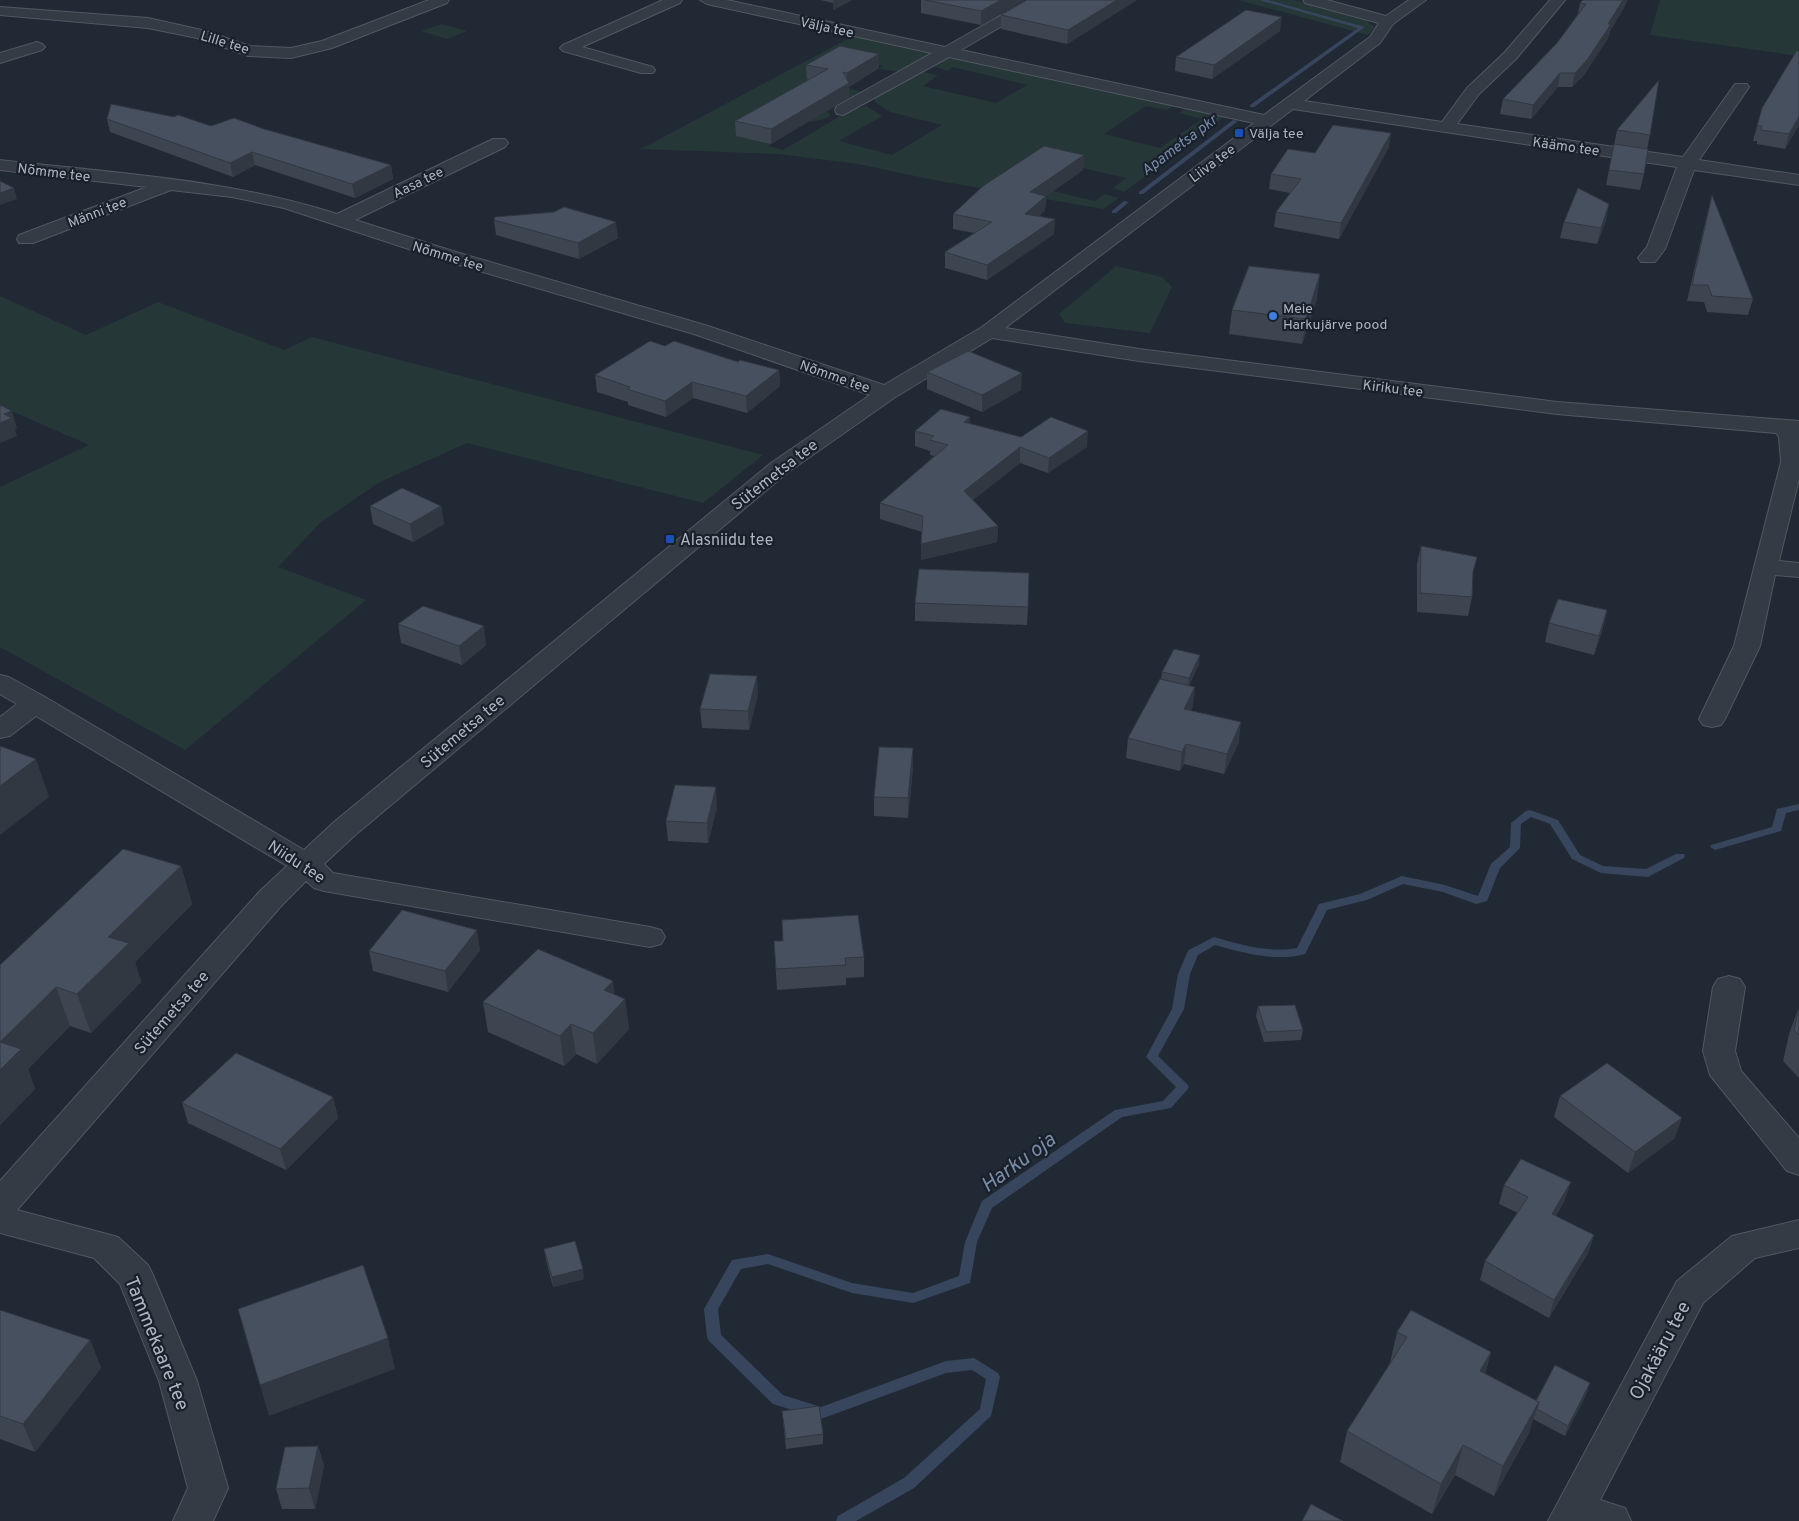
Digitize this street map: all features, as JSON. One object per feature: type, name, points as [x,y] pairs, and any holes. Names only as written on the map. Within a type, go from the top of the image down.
[{"type":"street","name":"Lille tee","points":[[0,11],[148,23],[201,34],[248,51],[291,52],[327,45],[442,0]]},
{"type":"street","points":[[647,70],[568,48],[675,0]]},
{"type":"street","name":"Välja tee","points":[[707,0],[1267,121]]},
{"type":"street","points":[[843,110],[1039,0]]},
{"type":"street","points":[[1310,0],[1388,21],[1419,0]]},
{"type":"street","points":[[1446,128],[1473,92],[1510,56],[1558,0]]},
{"type":"street","name":"Liiva tee","points":[[989,331],[1375,40],[1388,21]]},
{"type":"street","points":[[0,58],[37,46]]},
{"type":"street","points":[[1648,258],[1656,249],[1687,164],[1741,87]]},
{"type":"street","name":"Käämo tee","points":[[1290,104],[1799,180]]},
{"type":"street","name":"Aasa tee","points":[[337,221],[499,143]]},
{"type":"street","name":"Nõmme tee","points":[[0,165],[232,192],[288,204],[449,256],[701,330],[886,394]]},
{"type":"street","name":"Männi tee","points":[[26,239],[168,185]]},
{"type":"street","name":"Sütemetsa tee","points":[[0,1205],[271,898],[306,864],[423,763],[771,474],[886,394],[989,331]]},
{"type":"street","name":"Kiriku tee","points":[[989,331],[1130,354],[1408,390],[1557,408],[1791,428]]},
{"type":"street","points":[[1712,719],[1747,646],[1765,567],[1795,462],[1790,437],[1791,428]]},
{"type":"street","points":[[1765,567],[1799,570]]},
{"type":"street","points":[[0,683],[36,703],[0,730]]},
{"type":"street","name":"Niidu tee","points":[[36,703],[306,864],[324,881],[650,938]]},
{"type":"street","points":[[1729,987],[1719,1051],[1726,1075],[1799,1162]]},
{"type":"street","name":"Tammekaare tee","points":[[0,1219],[105,1247],[135,1274],[178,1381],[208,1488],[193,1521]]},
{"type":"street","name":"Ojakääru tee","points":[[1570,1517],[1690,1292],[1745,1246],[1799,1234]]},
{"type":"street","points":[[1570,1517],[1611,1521]]},
{"type":"shaded area","points":[[1238,0],[1294,0],[1364,19],[1375,27],[1368,35]]},
{"type":"shaded area","points":[[1660,0],[1799,0],[1799,56],[1650,35]]},
{"type":"shaded area","points":[[442,24],[467,31],[447,39],[421,31]]},
{"type":"shaded area","points":[[855,35],[932,51],[936,55],[904,72],[879,69],[883,66],[867,62],[808,79],[867,93],[839,109],[834,108],[828,111],[830,116],[815,121],[808,122],[772,115],[771,144],[768,146],[783,150],[849,111],[866,106],[882,116],[839,141],[892,155],[942,125],[890,112],[875,102],[875,98],[923,72],[938,75],[923,86],[996,103],[1027,85],[953,67],[947,71],[934,66],[946,59],[958,58],[1171,104],[1173,106],[1167,110],[1146,106],[1104,134],[1160,148],[1202,119],[1179,113],[1186,108],[1225,116],[1124,192],[1113,188],[1126,178],[1040,158],[1008,180],[1095,201],[1104,194],[1119,198],[1103,209],[934,180],[858,164],[778,154],[641,149]]},
{"type":"shaded area","points":[[1116,266],[1162,277],[1172,287],[1150,333],[1065,323],[1059,314]]},
{"type":"shaded area","points":[[0,296],[86,335],[158,302],[284,350],[312,337],[763,455],[703,503],[467,443],[380,482],[321,522],[278,567],[366,600],[185,750],[0,647],[0,487],[89,445],[0,406]]},
{"type":"building","points":[[925,0],[1001,0],[981,11]]},
{"type":"building","points":[[1027,0],[1117,0],[1068,30],[1001,15]]},
{"type":"building","points":[[1583,0],[1623,0],[1608,24],[1611,24],[1587,60],[1575,73],[1560,73],[1533,105],[1503,99],[1557,43],[1586,4],[1580,3]]},
{"type":"building","points":[[1246,10],[1282,17],[1214,65],[1176,57]]},
{"type":"building","points":[[840,46],[879,54],[847,73],[843,72],[849,83],[771,129],[735,121],[828,69],[806,65]]},
{"type":"building","points":[[1797,50],[1799,52],[1799,117],[1789,134],[1761,130],[1762,126],[1757,126],[1762,108]]},
{"type":"building","points":[[1659,80],[1650,135],[1617,130]]},
{"type":"building","points":[[111,104],[174,117],[178,115],[211,126],[234,118],[264,129],[391,165],[352,184],[252,152],[230,163],[107,119]]},
{"type":"building","points":[[1333,125],[1391,133],[1341,223],[1276,212],[1301,179],[1271,174],[1288,149],[1315,153]]},
{"type":"building","points":[[1614,144],[1648,149],[1644,174],[1609,170]]},
{"type":"building","points":[[1044,146],[1084,155],[1030,192],[1046,196],[1025,214],[1055,219],[987,265],[945,252],[992,222],[953,214],[983,186]]},
{"type":"building","points":[[0,181],[14,188],[0,193]]},
{"type":"building","points":[[1578,188],[1609,204],[1601,228],[1564,222]]},
{"type":"building","points":[[1712,195],[1753,299],[1712,296],[1708,285],[1692,285]]},
{"type":"building","points":[[564,207],[616,222],[578,243],[494,220],[495,217],[554,212]]},
{"type":"building","points":[[1249,266],[1320,274],[1306,319],[1232,310]]},
{"type":"building","points":[[650,341],[665,346],[674,341],[738,362],[740,360],[779,370],[746,396],[692,382],[665,401],[627,389],[630,387],[595,375]]},
{"type":"building","points":[[968,351],[1022,373],[982,395],[927,372]]},
{"type":"building","points":[[0,405],[12,411],[4,414],[12,418],[0,423]]},
{"type":"building","points":[[941,409],[970,417],[964,422],[1021,437],[1051,417],[1088,431],[1049,458],[1020,447],[964,491],[998,526],[921,544],[923,516],[880,503],[948,445],[930,440],[934,436],[915,431]]},
{"type":"building","points":[[402,488],[441,506],[410,524],[370,506]]},
{"type":"building","points":[[1421,546],[1477,557],[1473,572],[1472,597],[1420,593]]},
{"type":"building","points":[[919,569],[1029,573],[1028,607],[915,603]]},
{"type":"building","points":[[1558,599],[1607,610],[1599,636],[1549,623]]},
{"type":"building","points":[[423,606],[484,626],[459,646],[398,624]]},
{"type":"building","points":[[1174,649],[1200,655],[1189,678],[1162,672]]},
{"type":"building","points":[[710,674],[757,676],[748,711],[700,709]]},
{"type":"building","points":[[1160,679],[1195,687],[1184,709],[1241,722],[1227,754],[1186,744],[1182,752],[1128,738]]},
{"type":"building","points":[[0,746],[36,759],[0,786]]},
{"type":"building","points":[[879,747],[913,748],[908,798],[874,797]]},
{"type":"building","points":[[675,785],[716,787],[707,823],[666,821]]},
{"type":"building","points":[[123,849],[181,866],[108,937],[129,943],[77,994],[56,987],[0,1042],[0,965]]},
{"type":"building","points":[[402,910],[477,930],[445,971],[369,951]]},
{"type":"building","points":[[858,915],[864,957],[845,958],[846,965],[776,969],[774,941],[783,941],[782,920]]},
{"type":"building","points":[[538,949],[613,981],[604,990],[625,999],[593,1033],[571,1024],[560,1036],[483,1002]]},
{"type":"building","points":[[1295,1005],[1303,1030],[1266,1032],[1258,1006]]},
{"type":"building","points":[[1799,1008],[1799,1035],[1794,1030]]},
{"type":"building","points":[[0,1042],[21,1049],[0,1070]]},
{"type":"building","points":[[236,1053],[333,1097],[280,1149],[182,1103]]},
{"type":"building","points":[[1607,1063],[1682,1118],[1635,1152],[1560,1096]]},
{"type":"building","points":[[1521,1159],[1571,1182],[1552,1214],[1594,1235],[1554,1300],[1485,1261],[1528,1197],[1504,1185]]},
{"type":"building","points":[[575,1241],[583,1269],[552,1277],[544,1249]]},
{"type":"building","points":[[363,1265],[388,1338],[260,1385],[238,1309]]},
{"type":"building","points":[[0,1310],[90,1340],[23,1424],[0,1416]]},
{"type":"building","points":[[1411,1310],[1491,1352],[1480,1371],[1539,1402],[1503,1466],[1463,1445],[1441,1484],[1347,1431],[1407,1337],[1397,1332]]},
{"type":"building","points":[[1555,1365],[1590,1383],[1568,1426],[1537,1409],[1539,1402],[1536,1401]]},
{"type":"building","points":[[819,1406],[823,1434],[786,1439],[782,1411]]},
{"type":"building","points":[[318,1446],[309,1488],[276,1489],[285,1447]]},
{"type":"building","points":[[1311,1504],[1343,1521],[1302,1521]]},
{"type":"waterway","points":[[1252,106],[1362,27],[1262,0]]},
{"type":"waterway","name":"Apametsa pkr","points":[[1141,193],[1235,121]]},
{"type":"waterway","name":"Apametsa pkr","points":[[1114,212],[1126,202]]},
{"type":"waterway","name":"Harku oja","points":[[1715,847],[1777,829],[1781,811],[1799,807]]},
{"type":"waterway","name":"Harku oja","points":[[843,1521],[909,1483],[986,1412],[993,1377],[974,1364],[946,1367],[821,1413],[778,1400],[714,1337],[711,1309],[737,1264],[768,1259],[852,1288],[913,1298],[965,1279],[971,1242],[987,1205],[1119,1113],[1167,1105],[1183,1087],[1152,1057],[1178,1009],[1184,974],[1193,953],[1214,941],[1246,950],[1268,953],[1279,954],[1301,951],[1323,907],[1363,897],[1402,880],[1445,889],[1476,900],[1483,898],[1495,866],[1515,848],[1516,823],[1530,813],[1554,822],[1576,857],[1601,869],[1648,873],[1680,856]]},
{"type":"place","name":"Välja tee","points":[[1239,133]]},
{"type":"place","name":"Meie Harkujärve pood","points":[[1273,316]]},
{"type":"place","name":"Alasniidu tee","points":[[670,539]]}]
